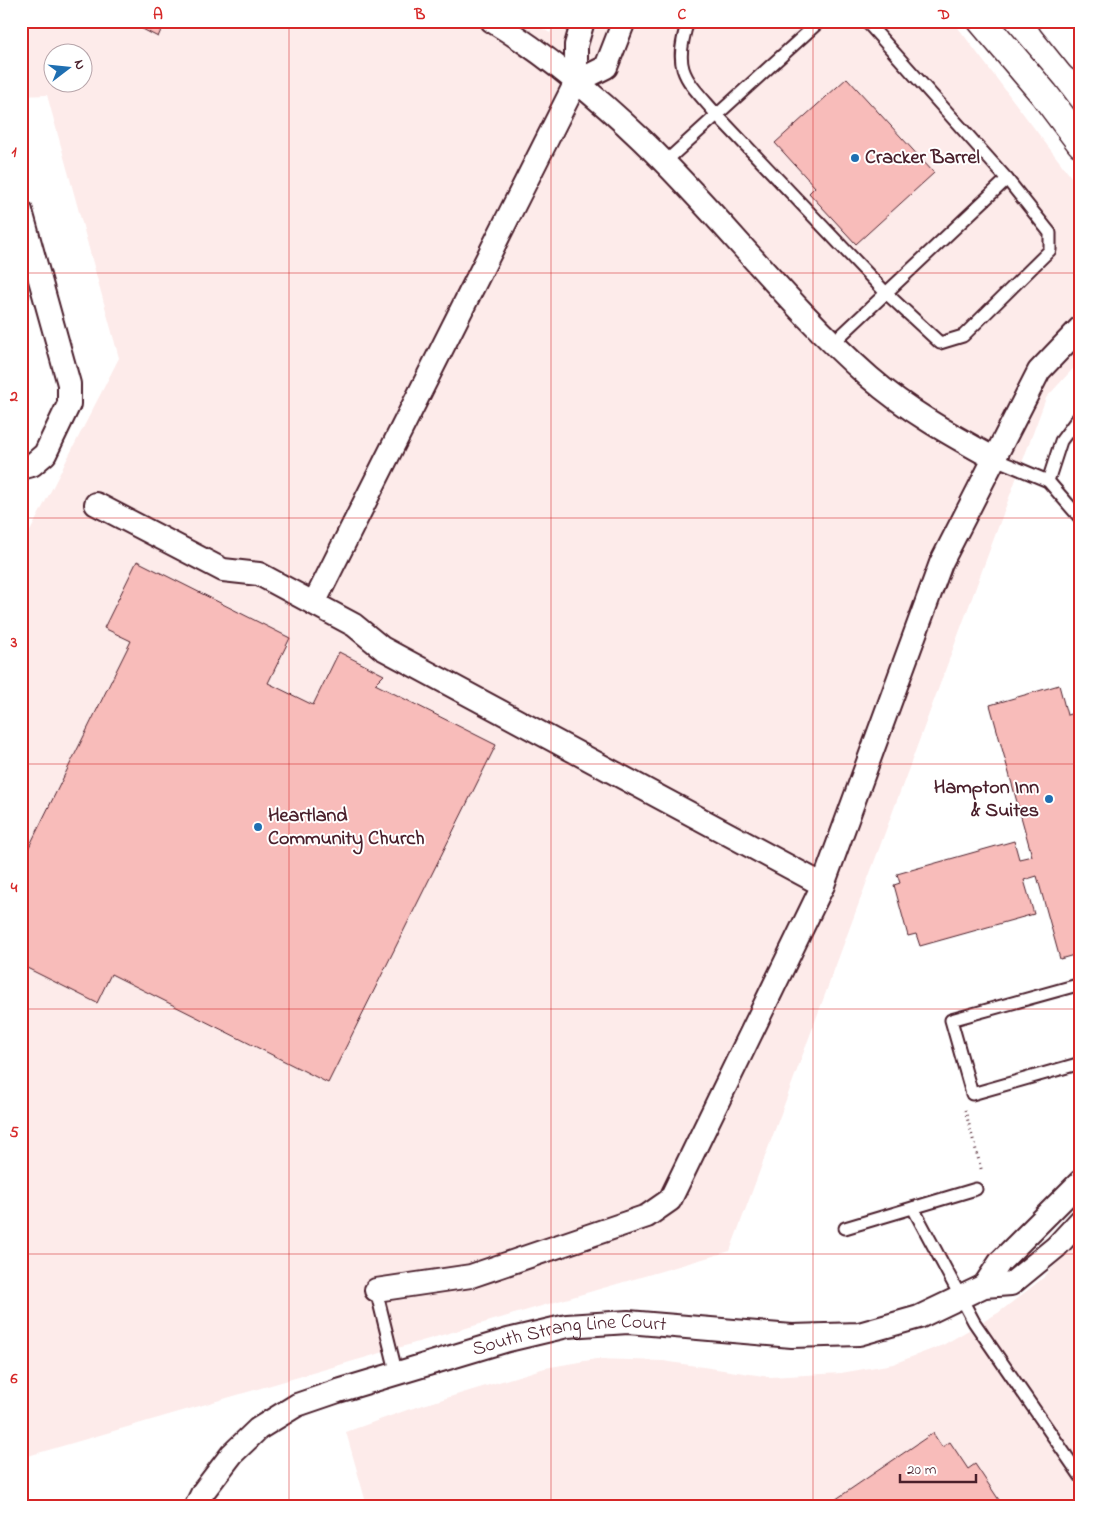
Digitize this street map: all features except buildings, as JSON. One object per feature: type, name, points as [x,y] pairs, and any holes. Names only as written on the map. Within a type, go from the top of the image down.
[{"type":"main road","points":[[982,21],[1044,94],[1081,143]]},
{"type":"main road","points":[[1052,21],[1081,57]]},
{"type":"street","points":[[492,21],[576,82],[642,140],[811,323],[871,378],[929,424],[995,459]]},
{"type":"street","points":[[314,604],[576,82],[576,45],[583,21]]},
{"type":"street","points":[[576,82],[606,67],[624,21]]},
{"type":"street","points":[[21,211],[69,384],[69,404],[45,454],[32,465],[21,468]]},
{"type":"street","points":[[376,1290],[471,1276],[647,1216],[670,1200],[823,885],[941,563],[1039,371],[1081,327]]},
{"type":"street","points":[[96,504],[223,570],[258,574],[354,624],[382,648],[823,885]]},
{"type":"street","name":"South Strang Line Court","points":[[196,1506],[203,1492],[232,1454],[272,1418],[297,1405],[338,1391],[398,1375],[508,1340],[567,1326],[628,1322],[792,1336],[859,1334],[919,1317],[962,1299],[984,1286],[1000,1262],[1081,1181]]},
{"type":"street","name":"South Strang Line Court","points":[[984,1286],[1011,1284],[1056,1247],[1081,1220]]},
{"type":"lane","points":[[688,21],[680,46],[681,66],[691,85],[717,115],[886,293],[940,343],[963,336],[1050,250],[1050,233],[1007,179],[866,21]]},
{"type":"lane","points":[[664,163],[820,21]]},
{"type":"lane","points":[[833,343],[1007,179]]},
{"type":"lane","points":[[1048,481],[1062,442],[1081,414]]},
{"type":"lane","points":[[995,459],[1048,481],[1081,519]]},
{"type":"lane","points":[[1081,984],[951,1020],[972,1094],[1081,1063]]},
{"type":"lane","points":[[846,1228],[976,1189]]},
{"type":"lane","points":[[913,1208],[962,1299],[1008,1373],[1081,1477]]},
{"type":"lane","points":[[376,1290],[398,1375]]},
{"type":"path","points":[[969,1122],[976,1150]]},
{"type":"shaded area","points":[[21,21],[530,21],[550,33],[555,21],[953,21],[1081,190],[1081,360],[1046,398],[730,1251],[21,1458],[21,549],[119,358],[47,95],[21,96]]},
{"type":"shaded area","points":[[1081,1238],[1081,1506],[367,1506],[346,1432],[407,1410],[545,1368],[596,1359],[663,1361],[770,1377],[841,1373],[893,1364],[943,1345],[998,1313],[1042,1279]]},
{"type":"place","name":"Cracker Barrel","points":[[855,158]]},
{"type":"place","name":"Hampton Inn & Suites","points":[[1049,799]]},
{"type":"place","name":"Heartland Community Church","points":[[258,827]]}]
